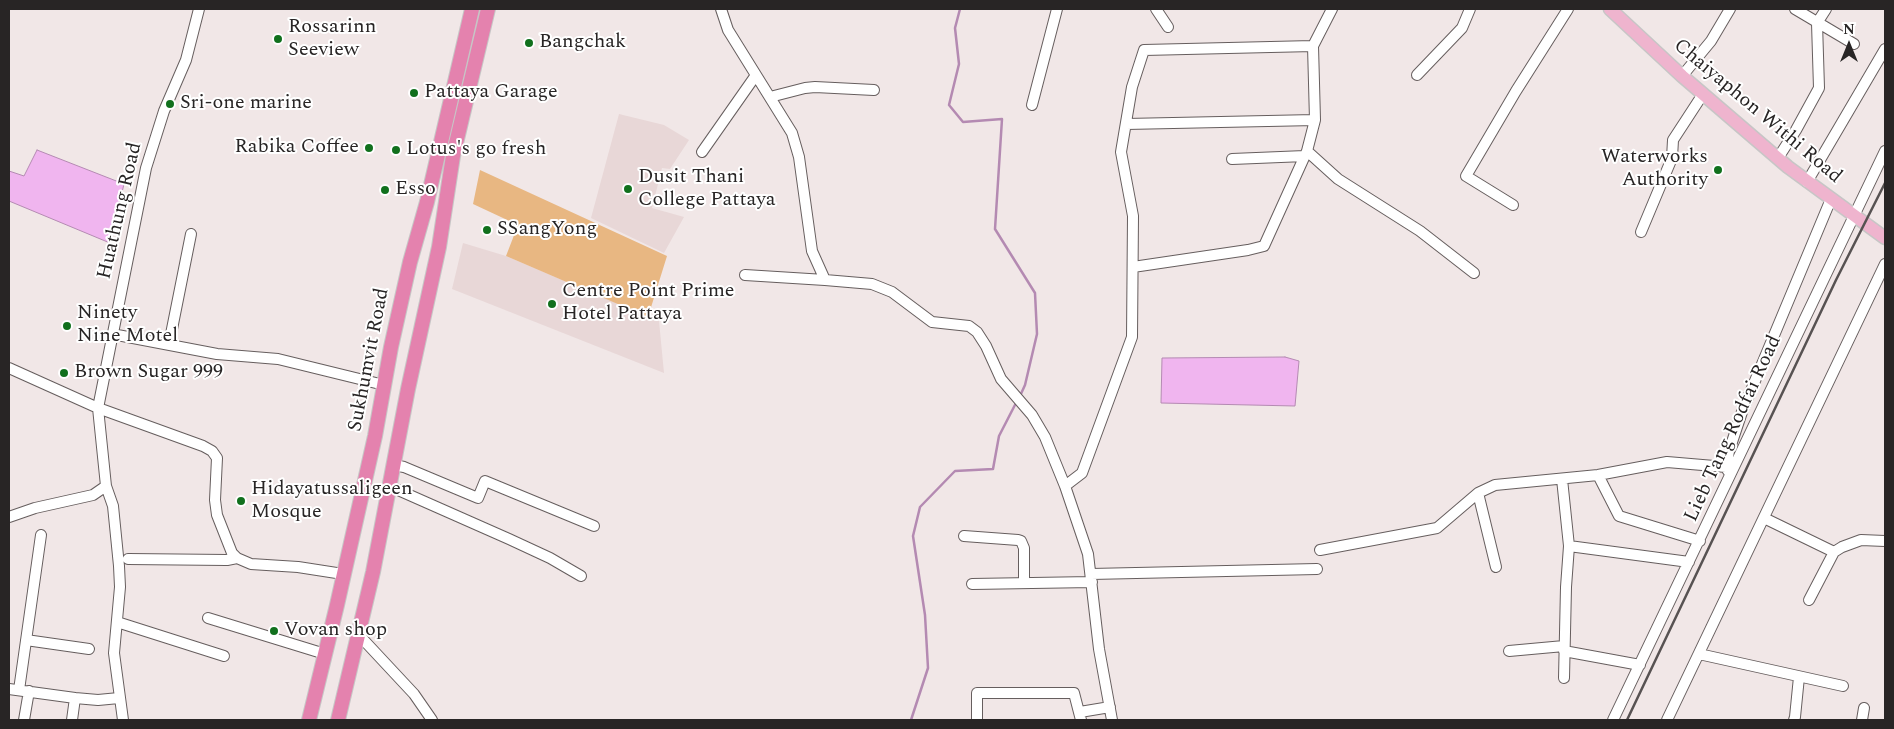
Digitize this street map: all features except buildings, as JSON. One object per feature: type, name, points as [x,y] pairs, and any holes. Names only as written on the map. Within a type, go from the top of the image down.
[{"type":"highway","name":"Sukhumvit Road","points":[[309,720],[375,436],[402,298],[427,202],[472,9]]},
{"type":"highway","points":[[338,720],[427,306],[439,247],[453,156],[488,9]]},
{"type":"highway","points":[[402,298],[405,294],[414,293],[422,297],[427,306]]},
{"type":"main road","name":"Chaiyaphon Withi Road","points":[[1610,9],[1682,76],[1778,158],[1807,182],[1885,238]]},
{"type":"street","name":"Huathung Road","points":[[123,720],[114,653],[120,587],[119,566],[112,506],[106,486],[98,408],[146,168],[164,111],[186,60],[199,9]]},
{"type":"street","points":[[721,9],[728,30],[792,133],[799,157],[812,251],[825,280]]},
{"type":"street","points":[[1032,105],[1057,9]]},
{"type":"street","points":[[1156,9],[1168,27]]},
{"type":"street","points":[[1133,267],[1264,246],[1306,154],[1315,120],[1313,46],[1332,9]]},
{"type":"street","points":[[1418,75],[1462,28],[1470,9]]},
{"type":"street","points":[[1513,205],[1466,176],[1516,91],[1568,9]]},
{"type":"street","points":[[1682,76],[1711,41],[1730,9]]},
{"type":"street","points":[[1795,9],[1854,44]]},
{"type":"street","points":[[1778,158],[1819,88],[1818,23],[1826,9]]},
{"type":"street","points":[[1065,486],[1082,473],[1132,338],[1133,216],[1121,152],[1132,87],[1144,50],[1313,46]]},
{"type":"street","points":[[1807,182],[1885,48]]},
{"type":"street","points":[[702,152],[756,75]]},
{"type":"street","points":[[770,98],[815,87],[874,90]]},
{"type":"street","points":[[1641,232],[1672,158],[1673,140],[1703,94]]},
{"type":"street","points":[[1126,124],[1315,120]]},
{"type":"street","name":"Lieb Tang Rodfai Road","points":[[1613,720],[1700,541],[1728,472],[1885,151]]},
{"type":"street","points":[[1232,159],[1306,154],[1338,179],[1420,231],[1474,273]]},
{"type":"street","points":[[1320,550],[1436,528],[1478,493],[1495,485],[1598,475],[1667,462],[1728,472],[1742,412],[1831,199]]},
{"type":"street","points":[[170,344],[191,234]]},
{"type":"street","points":[[1668,720],[1885,264]]},
{"type":"street","points":[[745,275],[872,284],[892,292],[932,322],[968,326],[977,332],[1001,378],[1028,410],[1045,437],[1065,486],[1088,554],[1099,648],[1112,720]]},
{"type":"street","points":[[112,334],[217,354],[278,360],[384,385]]},
{"type":"street","points":[[9,368],[98,408],[203,446],[212,451],[217,458],[214,500],[216,515],[232,553],[237,558],[251,564],[298,567],[343,574]]},
{"type":"street","points":[[394,465],[404,467],[478,498],[485,481],[594,526]]},
{"type":"street","points":[[1598,475],[1619,516],[1700,541]]},
{"type":"street","points":[[1562,479],[1570,546],[1566,587],[1564,678]]},
{"type":"street","points":[[9,517],[35,508],[93,495],[106,486]]},
{"type":"street","points":[[389,486],[550,558],[581,576]]},
{"type":"street","points":[[1478,493],[1496,568]]},
{"type":"street","points":[[1764,518],[1834,552]]},
{"type":"street","points":[[24,720],[19,690],[41,535]]},
{"type":"street","points":[[964,536],[1021,541],[1024,548],[1024,583]]},
{"type":"street","points":[[1809,600],[1834,552],[1861,540],[1885,541]]},
{"type":"street","points":[[1570,546],[1689,562]]},
{"type":"street","points":[[128,559],[227,560],[237,558]]},
{"type":"street","points":[[972,584],[1317,569]]},
{"type":"street","points":[[208,618],[325,654]]},
{"type":"street","points":[[117,622],[224,656]]},
{"type":"street","points":[[358,634],[414,694],[432,720]]},
{"type":"street","points":[[26,640],[89,649]]},
{"type":"street","points":[[1509,651],[1564,648],[1640,665]]},
{"type":"street","points":[[1699,654],[1843,686]]},
{"type":"street","points":[[1794,720],[1796,717],[1799,677]]},
{"type":"street","points":[[19,690],[98,700],[119,698]]},
{"type":"street","points":[[977,720],[977,693],[1074,693],[1080,716],[1110,707]]},
{"type":"street","points":[[72,720],[75,698]]},
{"type":"street","points":[[1862,720],[1864,708]]},
{"type":"shaded area","name":"Dusit Thani College Pattaya","points":[[619,114],[664,125],[689,140],[670,169],[662,168],[652,208],[684,217],[664,253],[591,218]]},
{"type":"shaded area","points":[[37,150],[124,184],[110,243],[9,201],[9,171],[24,176]]},
{"type":"shaded area","points":[[480,170],[667,256],[648,317],[506,256],[518,225],[473,204]]},
{"type":"shaded area","name":"Centre Point Prime Hotel Pattaya","points":[[463,243],[506,256],[659,321],[664,373],[452,289]]},
{"type":"shaded area","points":[[1285,357],[1299,361],[1295,406],[1161,403],[1162,358]]},
{"type":"waterway","points":[[960,9],[955,28],[959,64],[949,105],[963,122],[1002,119],[995,229],[1035,293],[1037,334],[1025,385],[1020,396]]},
{"type":"waterway","points":[[911,720],[928,668],[925,615],[913,536],[920,507],[955,471],[993,469],[999,436],[1017,401]]},
{"type":"railway","points":[[1627,720],[1836,280],[1885,183]]},
{"type":"place","name":"Rossarinn Seeview","points":[[278,39]]},
{"type":"place","name":"Bangchak","points":[[529,43]]},
{"type":"place","name":"Pattaya Garage","points":[[414,93]]},
{"type":"place","name":"Sri-one marine","points":[[170,104]]},
{"type":"place","name":"Rabika Coffee","points":[[369,148]]},
{"type":"place","name":"Lotus's go fresh","points":[[396,150]]},
{"type":"place","name":"Waterworks Authority","points":[[1718,170]]},
{"type":"place","name":"Dusit Thani College Pattaya","points":[[628,189]]},
{"type":"place","name":"Esso","points":[[385,190]]},
{"type":"place","name":"SSangYong","points":[[487,230]]},
{"type":"place","name":"Centre Point Prime Hotel Pattaya","points":[[552,304]]},
{"type":"place","name":"Ninety Nine Motel","points":[[67,326]]},
{"type":"place","name":"Brown Sugar 999","points":[[64,373]]},
{"type":"place","name":"Hidayatussaligeen Mosque","points":[[241,501]]},
{"type":"place","name":"Vovan shop","points":[[274,631]]}]
